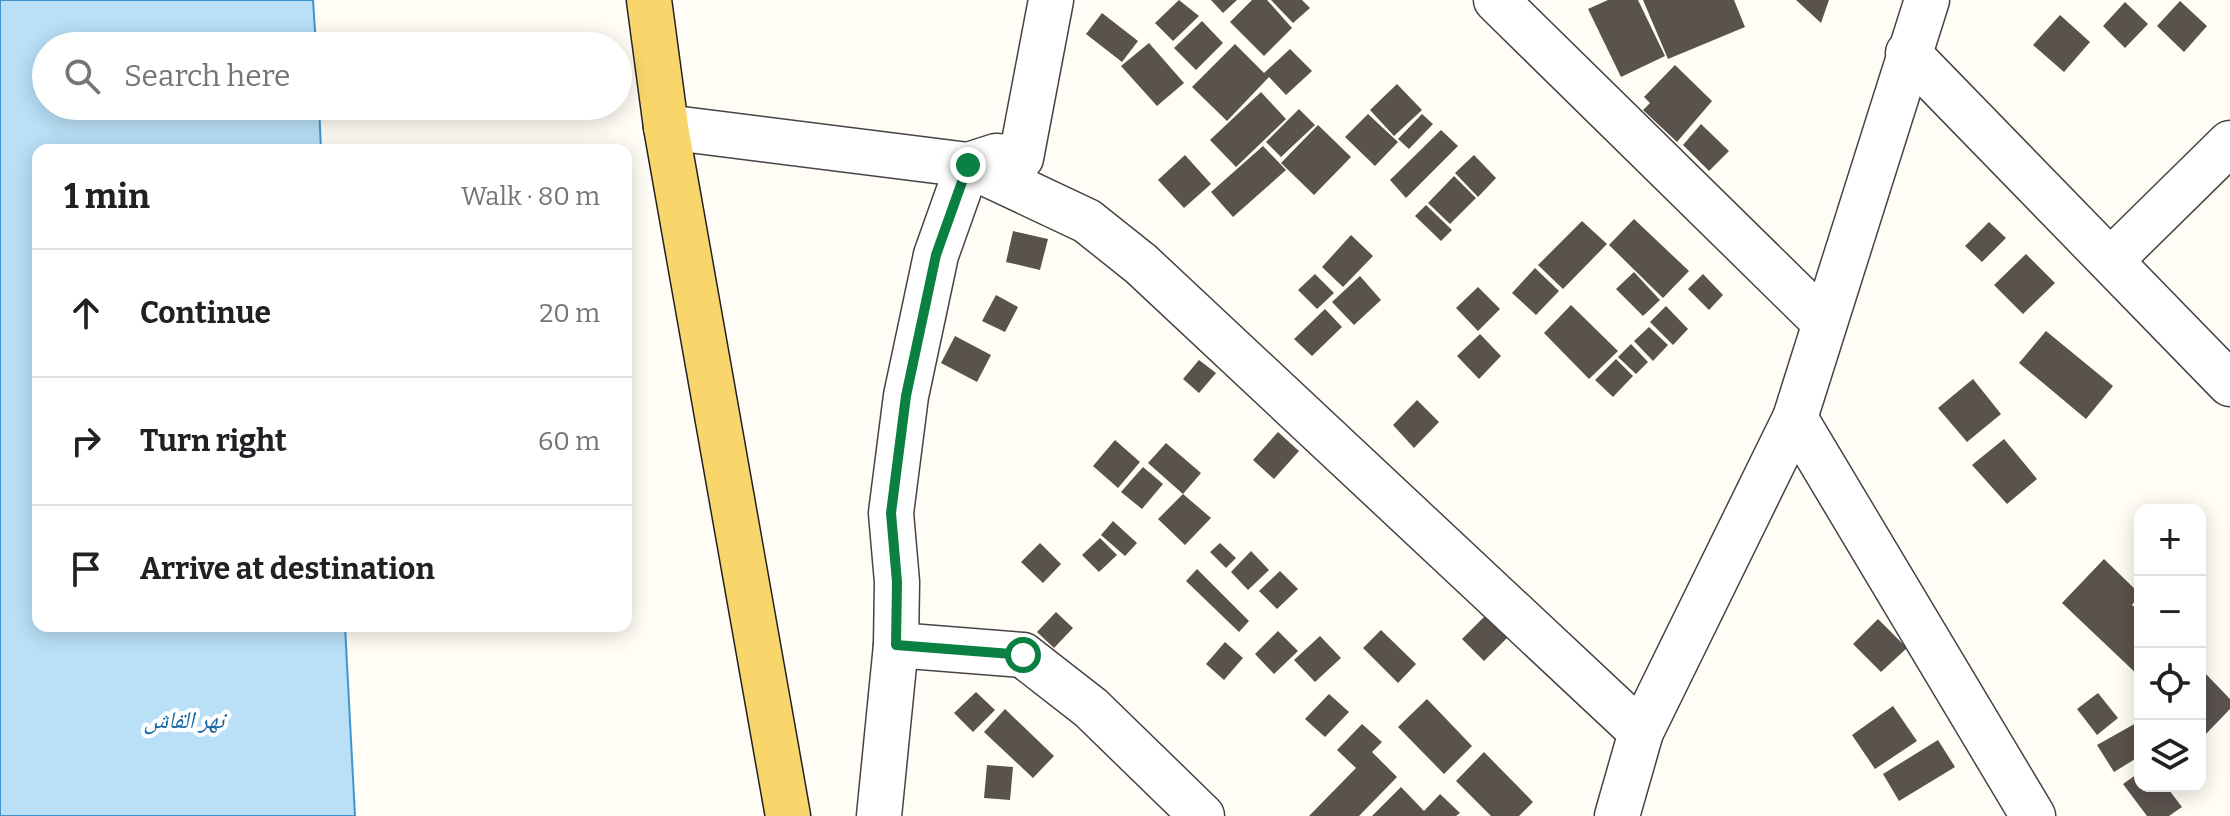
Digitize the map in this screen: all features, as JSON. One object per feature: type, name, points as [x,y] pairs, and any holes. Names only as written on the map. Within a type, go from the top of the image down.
[{"type":"main road","points":[[649,0],[666,127],[788,816]]},
{"type":"street","points":[[968,165],[996,156],[1021,158],[1051,0]]},
{"type":"street","points":[[1496,0],[1824,322]]},
{"type":"street","points":[[1617,816],[1641,732],[1795,418],[1927,0]]},
{"type":"street","points":[[1908,53],[2230,384]]},
{"type":"street","points":[[666,127],[968,165],[1087,221],[1141,264],[1641,732]]},
{"type":"street","points":[[2111,260],[2230,143]]},
{"type":"street","points":[[879,816],[896,645],[897,582],[891,513],[906,396],[936,255],[968,165]]},
{"type":"street","points":[[1795,418],[2033,816]]},
{"type":"street","points":[[896,645],[1023,655],[1091,708],[1202,816]]},
{"type":"water","name":"نهر القاش","points":[[0,0],[313,0],[315,32],[32,32],[32,120],[320,120],[321,144],[32,144],[32,632],[345,632],[355,816],[0,816]]},
{"type":"building","points":[[1179,0],[1199,16],[1173,41],[1155,23]]},
{"type":"building","points":[[1211,0],[1237,0],[1223,13]]},
{"type":"building","points":[[1252,0],[1267,0],[1292,28],[1264,56],[1230,22]]},
{"type":"building","points":[[1271,0],[1302,0],[1310,8],[1293,23]]},
{"type":"building","points":[[1608,0],[1638,0],[1665,56],[1621,77],[1588,9]]},
{"type":"building","points":[[1643,0],[1734,0],[1745,27],[1668,59]]},
{"type":"building","points":[[1796,0],[1829,0],[1821,23]]},
{"type":"building","points":[[2180,1],[2207,26],[2184,52],[2157,26]]},
{"type":"building","points":[[2125,2],[2148,24],[2125,48],[2103,26]]},
{"type":"building","points":[[1102,13],[1138,41],[1122,62],[1086,34]]},
{"type":"building","points":[[2060,15],[2090,42],[2064,72],[2033,45]]},
{"type":"building","points":[[1202,21],[1223,43],[1196,70],[1174,48]]},
{"type":"building","points":[[1149,43],[1184,83],[1157,106],[1121,66]]},
{"type":"building","points":[[1235,44],[1264,73],[1290,49],[1312,71],[1286,95],[1269,77],[1227,121],[1192,87]]},
{"type":"building","points":[[1675,65],[1712,101],[1677,142],[1643,110],[1650,103],[1644,97]]},
{"type":"building","points":[[1397,84],[1422,110],[1394,136],[1370,110]]},
{"type":"building","points":[[1261,92],[1286,119],[1236,167],[1210,140]]},
{"type":"building","points":[[1299,109],[1315,125],[1281,157],[1266,142]]},
{"type":"building","points":[[1368,114],[1398,142],[1375,166],[1345,137]]},
{"type":"building","points":[[1422,114],[1433,124],[1409,149],[1398,139]]},
{"type":"building","points":[[1701,124],[1729,151],[1709,171],[1683,145]]},
{"type":"building","points":[[1318,125],[1351,157],[1314,195],[1281,163]]},
{"type":"building","points":[[1441,130],[1458,146],[1406,198],[1390,180]]},
{"type":"building","points":[[1263,146],[1286,170],[1233,217],[1211,192]]},
{"type":"building","points":[[1185,155],[1211,184],[1184,208],[1158,180]]},
{"type":"building","points":[[1474,155],[1496,178],[1478,197],[1455,173]]},
{"type":"building","points":[[1454,176],[1476,198],[1450,224],[1428,203]]},
{"type":"building","points":[[1426,205],[1452,230],[1441,241],[1415,216]]},
{"type":"building","points":[[1634,219],[1689,271],[1663,298],[1609,245]]},
{"type":"building","points":[[1582,221],[1607,244],[1563,289],[1538,265]]},
{"type":"building","points":[[1989,222],[2006,238],[1982,262],[1965,246]]},
{"type":"building","points":[[1013,231],[1048,239],[1040,270],[1006,262]]},
{"type":"building","points":[[1351,235],[1373,256],[1343,287],[1322,267]]},
{"type":"building","points":[[2026,254],[2055,283],[2023,314],[1994,285]]},
{"type":"building","points":[[1535,268],[1559,291],[1536,315],[1512,293]]},
{"type":"building","points":[[1634,272],[1660,300],[1643,316],[1616,289]]},
{"type":"building","points":[[1315,274],[1334,293],[1317,309],[1298,290]]},
{"type":"building","points":[[1703,274],[1723,295],[1709,310],[1688,289]]},
{"type":"building","points":[[1360,276],[1381,300],[1354,325],[1332,302]]},
{"type":"building","points":[[1478,287],[1500,309],[1478,331],[1456,308]]},
{"type":"building","points":[[996,295],[1018,307],[1005,332],[982,321]]},
{"type":"building","points":[[1571,305],[1618,351],[1589,379],[1544,333]]},
{"type":"building","points":[[1666,306],[1688,329],[1673,345],[1650,322]]},
{"type":"building","points":[[1325,309],[1342,327],[1312,356],[1294,339]]},
{"type":"building","points":[[1649,327],[1668,345],[1653,361],[1634,341]]},
{"type":"building","points":[[2046,331],[2113,386],[2086,419],[2019,363]]},
{"type":"building","points":[[1480,334],[1501,356],[1479,379],[1457,356]]},
{"type":"building","points":[[955,336],[991,355],[977,382],[941,363]]},
{"type":"building","points":[[1631,344],[1648,362],[1636,374],[1618,357]]},
{"type":"building","points":[[1616,359],[1633,376],[1613,397],[1595,380]]},
{"type":"building","points":[[1199,360],[1216,373],[1199,393],[1183,379]]},
{"type":"building","points":[[1973,379],[2001,414],[1967,442],[1938,408]]},
{"type":"building","points":[[1417,400],[1439,422],[1414,448],[1393,425]]},
{"type":"building","points":[[1278,432],[1299,451],[1274,479],[1253,460]]},
{"type":"building","points":[[2004,439],[2037,479],[2007,504],[1972,465]]},
{"type":"building","points":[[1115,440],[1140,462],[1118,488],[1093,466]]},
{"type":"building","points":[[1166,443],[1201,473],[1183,494],[1148,463]]},
{"type":"building","points":[[1143,467],[1163,484],[1142,509],[1121,492]]},
{"type":"building","points":[[1183,494],[1211,518],[1185,545],[1158,519]]},
{"type":"building","points":[[1113,521],[1137,543],[1125,556],[1101,535]]},
{"type":"building","points":[[1100,538],[1117,555],[1099,572],[1082,555]]},
{"type":"building","points":[[1040,543],[1061,564],[1043,583],[1021,562]]},
{"type":"building","points":[[1220,543],[1236,558],[1226,568],[1210,552]]},
{"type":"building","points":[[1251,551],[1269,570],[1248,590],[1231,572]]},
{"type":"building","points":[[2104,559],[2134,588],[2134,671],[2062,603]]},
{"type":"building","points":[[1197,569],[1249,621],[1239,632],[1186,581]]},
{"type":"building","points":[[1280,571],[1298,589],[1277,609],[1259,591]]},
{"type":"building","points":[[1056,612],[1073,628],[1054,648],[1037,632]]},
{"type":"building","points":[[1486,615],[1508,637],[1484,661],[1462,639]]},
{"type":"building","points":[[1878,619],[1907,648],[1881,672],[1853,644]]},
{"type":"building","points":[[1381,630],[1416,664],[1398,683],[1363,648]]},
{"type":"building","points":[[1278,631],[1298,651],[1274,674],[1255,654]]},
{"type":"building","points":[[1320,636],[1341,658],[1315,682],[1294,660]]},
{"type":"building","points":[[1225,642],[1243,658],[1224,680],[1206,664]]},
{"type":"building","points":[[2206,674],[2230,699],[2230,709],[2206,734]]},
{"type":"building","points":[[976,692],[995,710],[973,732],[954,713]]},
{"type":"building","points":[[2098,693],[2118,718],[2097,735],[2077,709]]},
{"type":"building","points":[[1329,694],[1349,712],[1325,737],[1305,719]]},
{"type":"building","points":[[1427,699],[1472,746],[1444,774],[1398,727]]},
{"type":"building","points":[[1893,706],[1917,741],[1875,769],[1852,735]]},
{"type":"building","points":[[1005,709],[1054,756],[1033,778],[984,732]]},
{"type":"building","points":[[1362,724],[1382,742],[1372,752],[1397,777],[1359,816],[1309,816],[1356,768],[1337,750]]},
{"type":"building","points":[[2134,724],[2134,760],[2114,772],[2097,745]]},
{"type":"building","points":[[1938,740],[1955,767],[1899,801],[1883,774]]},
{"type":"building","points":[[1484,752],[1533,802],[1519,816],[1491,816],[1456,781]]},
{"type":"building","points":[[987,765],[1013,767],[1010,800],[984,798]]},
{"type":"building","points":[[2134,776],[2134,792],[2171,792],[2182,807],[2169,816],[2147,816],[2123,784]]},
{"type":"building","points":[[1401,787],[1424,811],[1440,794],[1460,813],[1456,816],[1372,816]]},
{"type":"route","points":[[968,165],[936,255],[906,396],[891,513],[897,582],[896,645],[1023,655]]}]
